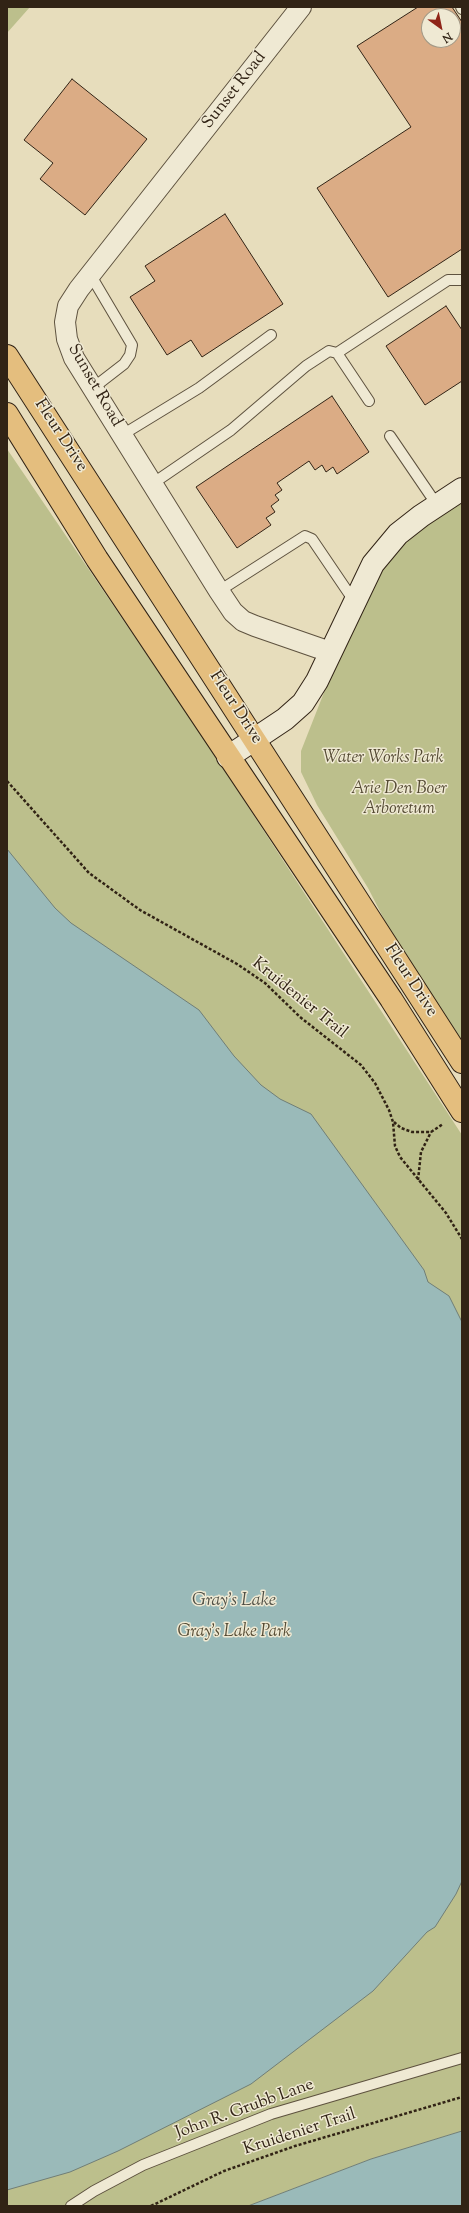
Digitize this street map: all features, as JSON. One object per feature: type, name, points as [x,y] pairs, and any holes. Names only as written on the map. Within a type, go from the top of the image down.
[{"type":"main road","name":"Fleur Drive","points":[[7,356],[462,1062]]},
{"type":"main road","name":"Fleur Drive","points":[[7,414],[97,559],[391,999],[462,1111]]},
{"type":"street","name":"Sunset Road","points":[[301,7],[90,274],[68,306],[65,322],[67,339],[74,358],[219,592],[233,612],[243,621],[330,652]]},
{"type":"street","points":[[228,757],[285,719],[303,703],[317,681],[373,564],[398,534],[462,489]]},
{"type":"lane","points":[[90,274],[132,345],[130,355],[124,364],[93,388]]},
{"type":"lane","points":[[337,353],[448,280],[462,280]]},
{"type":"lane","points":[[122,435],[200,388],[270,335]]},
{"type":"lane","points":[[152,484],[231,430],[306,366],[329,351],[337,353],[369,401]]},
{"type":"lane","points":[[390,436],[438,505]]},
{"type":"lane","points":[[219,592],[305,536],[312,539],[354,601]]},
{"type":"lane","name":"John R. Grubb Lane","points":[[71,2206],[94,2191],[143,2165],[271,2114],[462,2058]]},
{"type":"path","name":"Kruidenier Trail","points":[[7,781],[95,878],[140,910],[237,964],[265,983],[300,1017],[361,1065],[384,1097],[393,1122],[393,1135],[400,1158],[446,1213],[462,1239]]},
{"type":"path","points":[[393,1122],[401,1128],[412,1132],[431,1132]]},
{"type":"path","points":[[418,1180],[421,1152],[431,1132],[443,1124]]},
{"type":"path","name":"Kruidenier Trail","points":[[151,2206],[224,2171],[294,2146],[462,2097]]},
{"type":"green space","points":[[7,7],[30,7],[7,33]]},
{"type":"green space","name":"Gray's Lake","points":[[7,449],[202,736],[462,1135],[462,2131],[371,2159],[248,2206],[7,2206]]},
{"type":"green space","name":"Water Works Park","points":[[462,499],[462,1042],[386,923],[368,888],[317,805],[301,772],[301,751],[358,606],[376,569],[411,533]]},
{"type":"water","name":"Gray's Lake","points":[[7,849],[55,908],[71,923],[199,1010],[234,1056],[261,1085],[280,1099],[311,1114],[424,1270],[428,1282],[449,1296],[462,1322],[462,1881],[456,1894],[435,1927],[427,1932],[373,1991],[251,2084],[118,2151],[70,2172],[7,2190]]},
{"type":"water","points":[[462,2131],[462,2206],[248,2206],[371,2159]]},
{"type":"building","points":[[418,7],[452,7],[453,8],[421,8],[421,48],[461,48],[461,20],[462,22],[462,249],[388,297],[317,188],[411,127],[357,46]]},
{"type":"building","points":[[72,79],[147,139],[85,215],[40,179],[53,163],[24,140]]},
{"type":"building","points":[[225,214],[283,304],[202,357],[191,340],[167,355],[130,297],[155,281],[145,266]]},
{"type":"building","points":[[446,306],[462,330],[462,381],[425,405],[386,346]]},
{"type":"building","points":[[332,396],[369,452],[337,474],[333,467],[326,472],[322,465],[315,470],[309,461],[277,483],[282,490],[275,495],[279,500],[271,506],[275,512],[266,518],[271,525],[237,548],[196,487]]},
{"type":"park label","name":"Arie Den Boer Arboretum","points":[[399,800]]},
{"type":"park label","name":"Gray's Lake Park","points":[[234,1633]]}]
